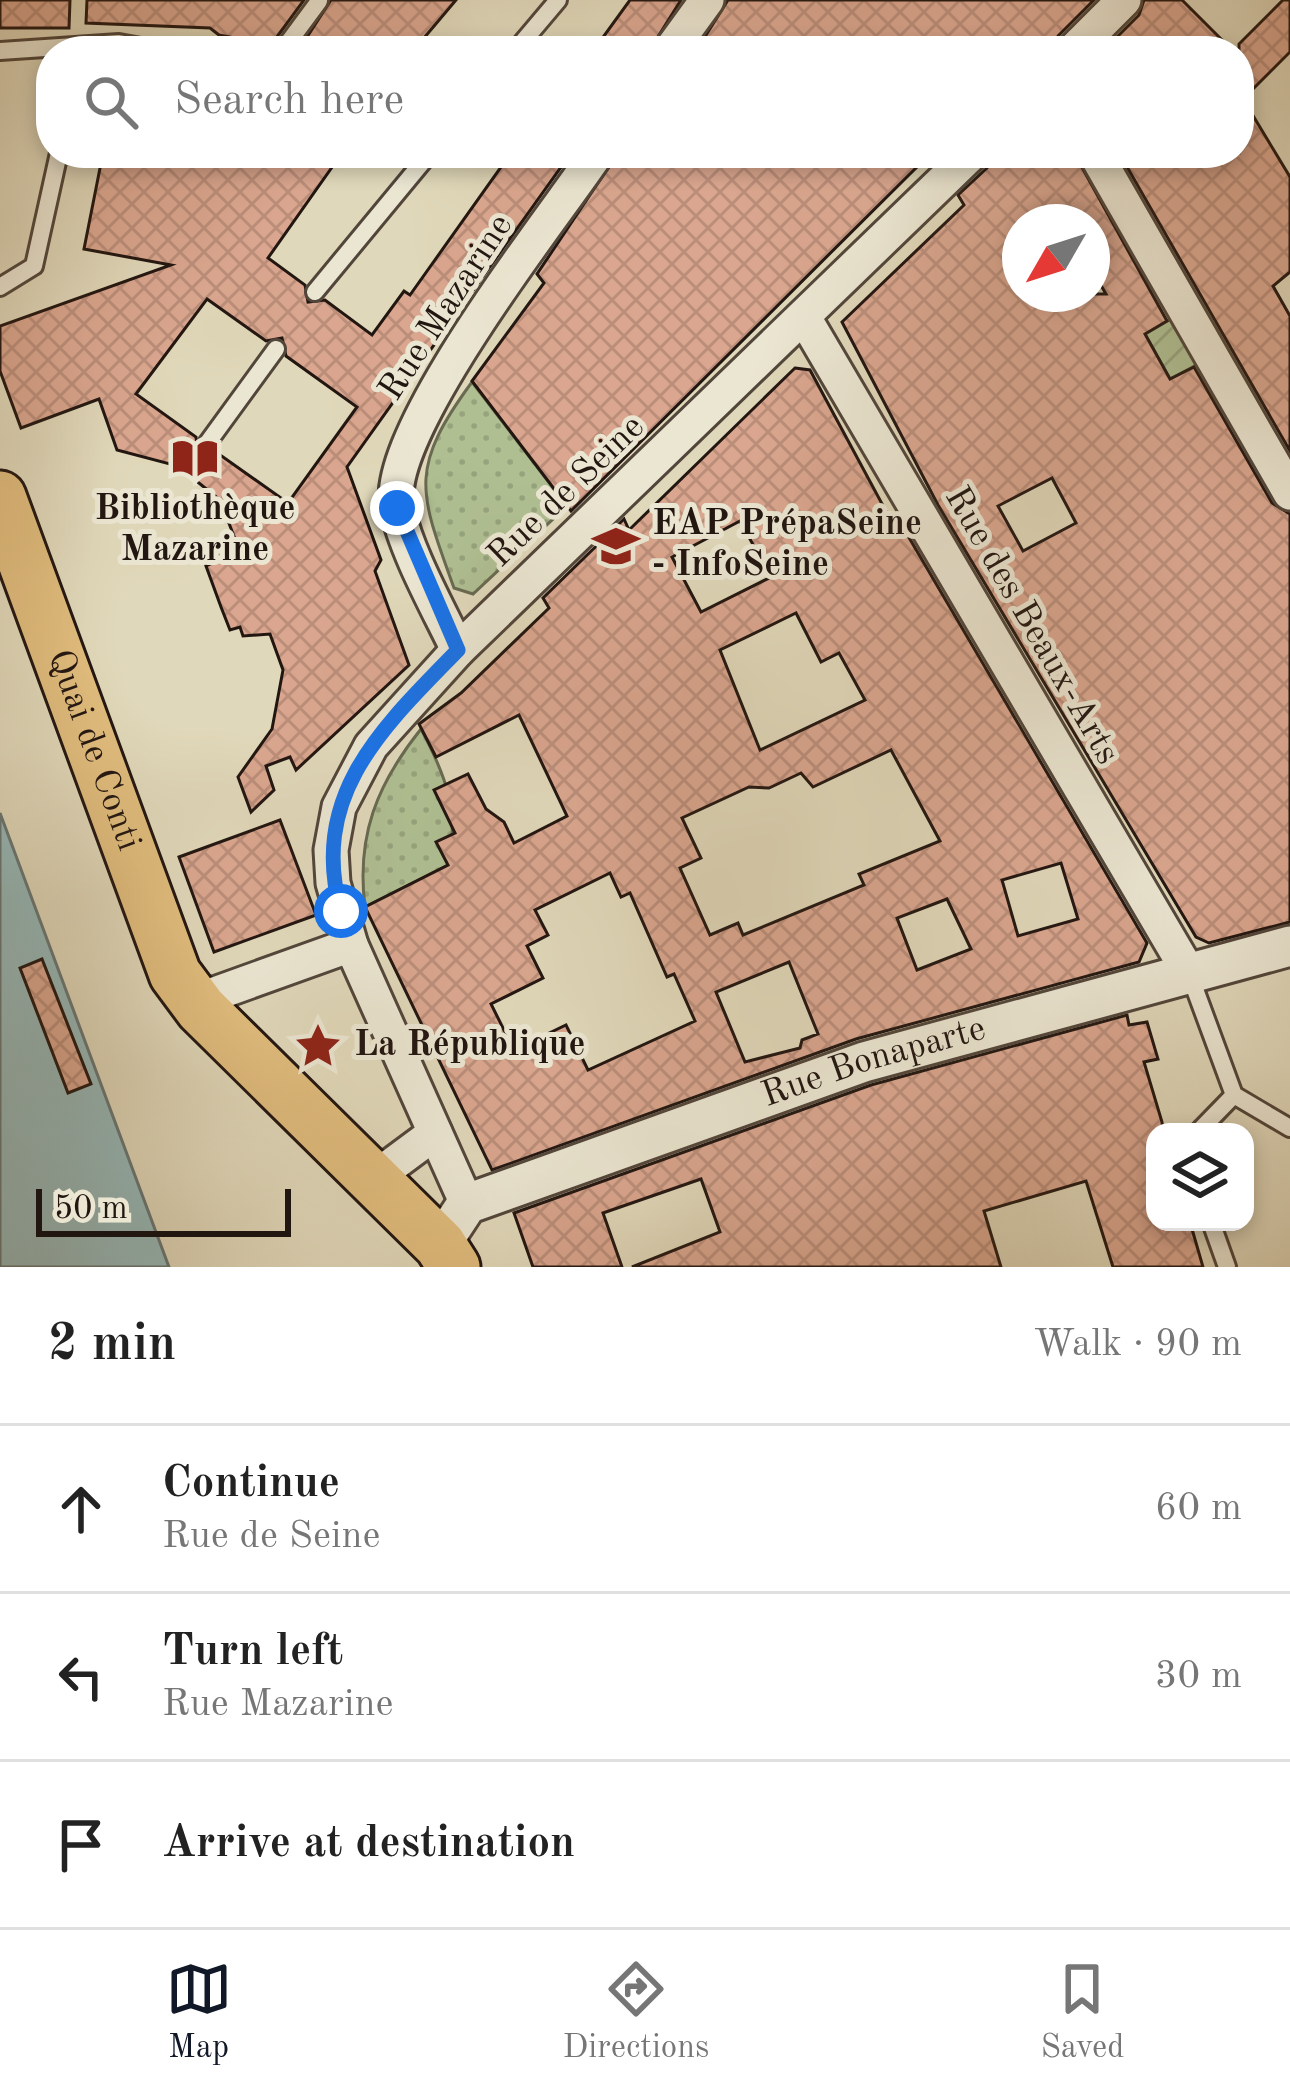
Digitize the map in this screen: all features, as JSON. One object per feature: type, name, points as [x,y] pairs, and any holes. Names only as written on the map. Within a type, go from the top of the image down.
[{"type":"main road","name":"Quai de Conti","points":[[0,497],[176,974],[195,1001],[373,1179],[454,1238]]},
{"type":"street","points":[[681,36],[707,0]]},
{"type":"street","points":[[1088,36],[1124,0]]},
{"type":"street","name":"Rue Mazarine","points":[[458,650],[397,508],[396,476],[428,403],[587,168]]},
{"type":"street","name":"Rue de Seine","points":[[454,1238],[435,1133],[351,945],[332,867],[339,807],[385,725],[957,168]]},
{"type":"street","points":[[1104,168],[1290,494]]},
{"type":"street","name":"Rue des Beaux-Arts","points":[[806,319],[1189,973]]},
{"type":"street","points":[[195,1001],[351,945]]},
{"type":"street","name":"Rue Bonaparte","points":[[454,1238],[864,1062],[1290,946]]},
{"type":"street","points":[[373,1179],[435,1133]]},
{"type":"lane","points":[[528,36],[558,0]]},
{"type":"lane","points":[[293,36],[320,1]]},
{"type":"lane","points":[[0,51],[36,50]]},
{"type":"lane","points":[[0,287],[34,266],[56,168]]},
{"type":"lane","points":[[315,292],[418,168]]},
{"type":"lane","points":[[206,445],[276,349]]},
{"type":"lane","points":[[1189,973],[1234,1095],[1290,1128]]},
{"type":"lane","points":[[1207,1123],[1234,1095]]},
{"type":"lane","points":[[1214,1231],[1227,1267]]},
{"type":"green space","points":[[1176,316],[1202,362],[1170,379],[1145,334]]},
{"type":"green space","points":[[472,382],[567,506],[473,594],[454,588],[433,527],[426,481],[437,437]]},
{"type":"green space","points":[[421,729],[448,795],[452,828],[448,865],[365,907],[364,857],[373,812],[392,770]]},
{"type":"water","points":[[0,813],[169,1267],[0,1267]]},
{"type":"building","points":[[0,0],[70,0],[69,28],[0,28]]},
{"type":"building","points":[[87,0],[304,0],[278,36],[224,36],[210,28],[86,23]]},
{"type":"building","points":[[331,0],[456,0],[426,36],[308,36]]},
{"type":"building","points":[[630,0],[681,0],[658,36],[604,36]]},
{"type":"building","points":[[728,0],[1094,0],[1058,36],[705,36]]},
{"type":"building","points":[[1144,0],[1182,0],[1218,36],[1118,36],[1139,15]]},
{"type":"building","points":[[1283,0],[1290,0],[1290,52],[1254,88],[1254,36],[1247,36]]},
{"type":"building","points":[[1254,117],[1290,177],[1290,272],[1273,286],[1290,316],[1290,451],[1128,168],[1254,168]]},
{"type":"building","points":[[100,168],[331,168],[268,258],[305,285],[308,302],[325,300],[372,335],[404,291],[410,295],[500,168],[560,168],[347,467],[381,560],[375,571],[409,665],[296,770],[290,757],[266,766],[274,790],[251,812],[238,777],[272,729],[283,670],[270,634],[243,636],[240,627],[230,630],[221,607],[206,566],[215,562],[212,553],[237,544],[220,500],[178,466],[117,450],[99,399],[21,428],[0,371],[0,326],[171,265],[84,249]],"holes":[[[207,299],[266,341],[282,338],[286,356],[357,407],[288,503],[216,452],[198,454],[196,437],[136,394]]]},
{"type":"building","points":[[608,168],[916,168],[571,511],[472,381],[544,283],[537,274]]},
{"type":"building","points":[[987,168],[1082,168],[1102,204],[1002,204],[1002,312],[1110,312],[1110,218],[1167,321],[1145,334],[1170,379],[1194,367],[1272,503],[1290,514],[1290,922],[1209,943],[1196,937],[938,505],[842,322],[964,205],[958,195]],"holes":[[[1052,478],[1076,523],[1023,551],[998,506]]]},
{"type":"building","points":[[795,368],[810,370],[895,528],[901,524],[1147,943],[1139,962],[856,1039],[492,1170],[365,907],[448,865],[436,842],[455,833],[434,790],[468,774],[486,809],[504,822],[514,843],[567,816],[519,715],[436,757],[419,724],[461,693],[549,608],[543,598],[624,519],[629,530]],"holes":[[[740,521],[771,577],[701,612],[672,557]],[[796,613],[821,662],[839,653],[865,700],[760,750],[720,650]],[[891,750],[940,841],[859,874],[864,885],[743,935],[738,923],[710,935],[680,868],[701,858],[682,818],[749,787],[769,788],[801,773],[813,787]],[[1061,863],[1078,919],[1018,936],[1002,880]],[[610,873],[621,897],[630,893],[667,977],[674,974],[695,1021],[588,1070],[566,1025],[514,1050],[491,1004],[543,978],[527,946],[548,935],[535,910]],[[947,899],[971,949],[917,970],[897,918]],[[789,962],[818,1034],[802,1040],[800,1048],[745,1062],[716,992]]]},
{"type":"building","points":[[280,820],[316,915],[214,952],[179,857]]},
{"type":"building","points":[[42,959],[91,1084],[68,1093],[20,968]]},
{"type":"building","points":[[1127,1015],[1129,1025],[1147,1022],[1158,1059],[1144,1062],[1162,1123],[1146,1123],[1146,1231],[1193,1231],[1203,1267],[1113,1267],[1086,1181],[984,1211],[1001,1267],[632,1267],[720,1232],[701,1179],[603,1213],[622,1267],[533,1267],[514,1213],[871,1085]]},
{"type":"place","name":"Bibliothèque Mazarine","points":[[195,458]]},
{"type":"place","name":"EAP PrépaSeine - InfoSeine","points":[[616,546]]},
{"type":"place","name":"La République","points":[[318,1046]]},
{"type":"route","points":[[341,911],[331,850],[339,807],[385,725],[458,650],[397,508]]}]
